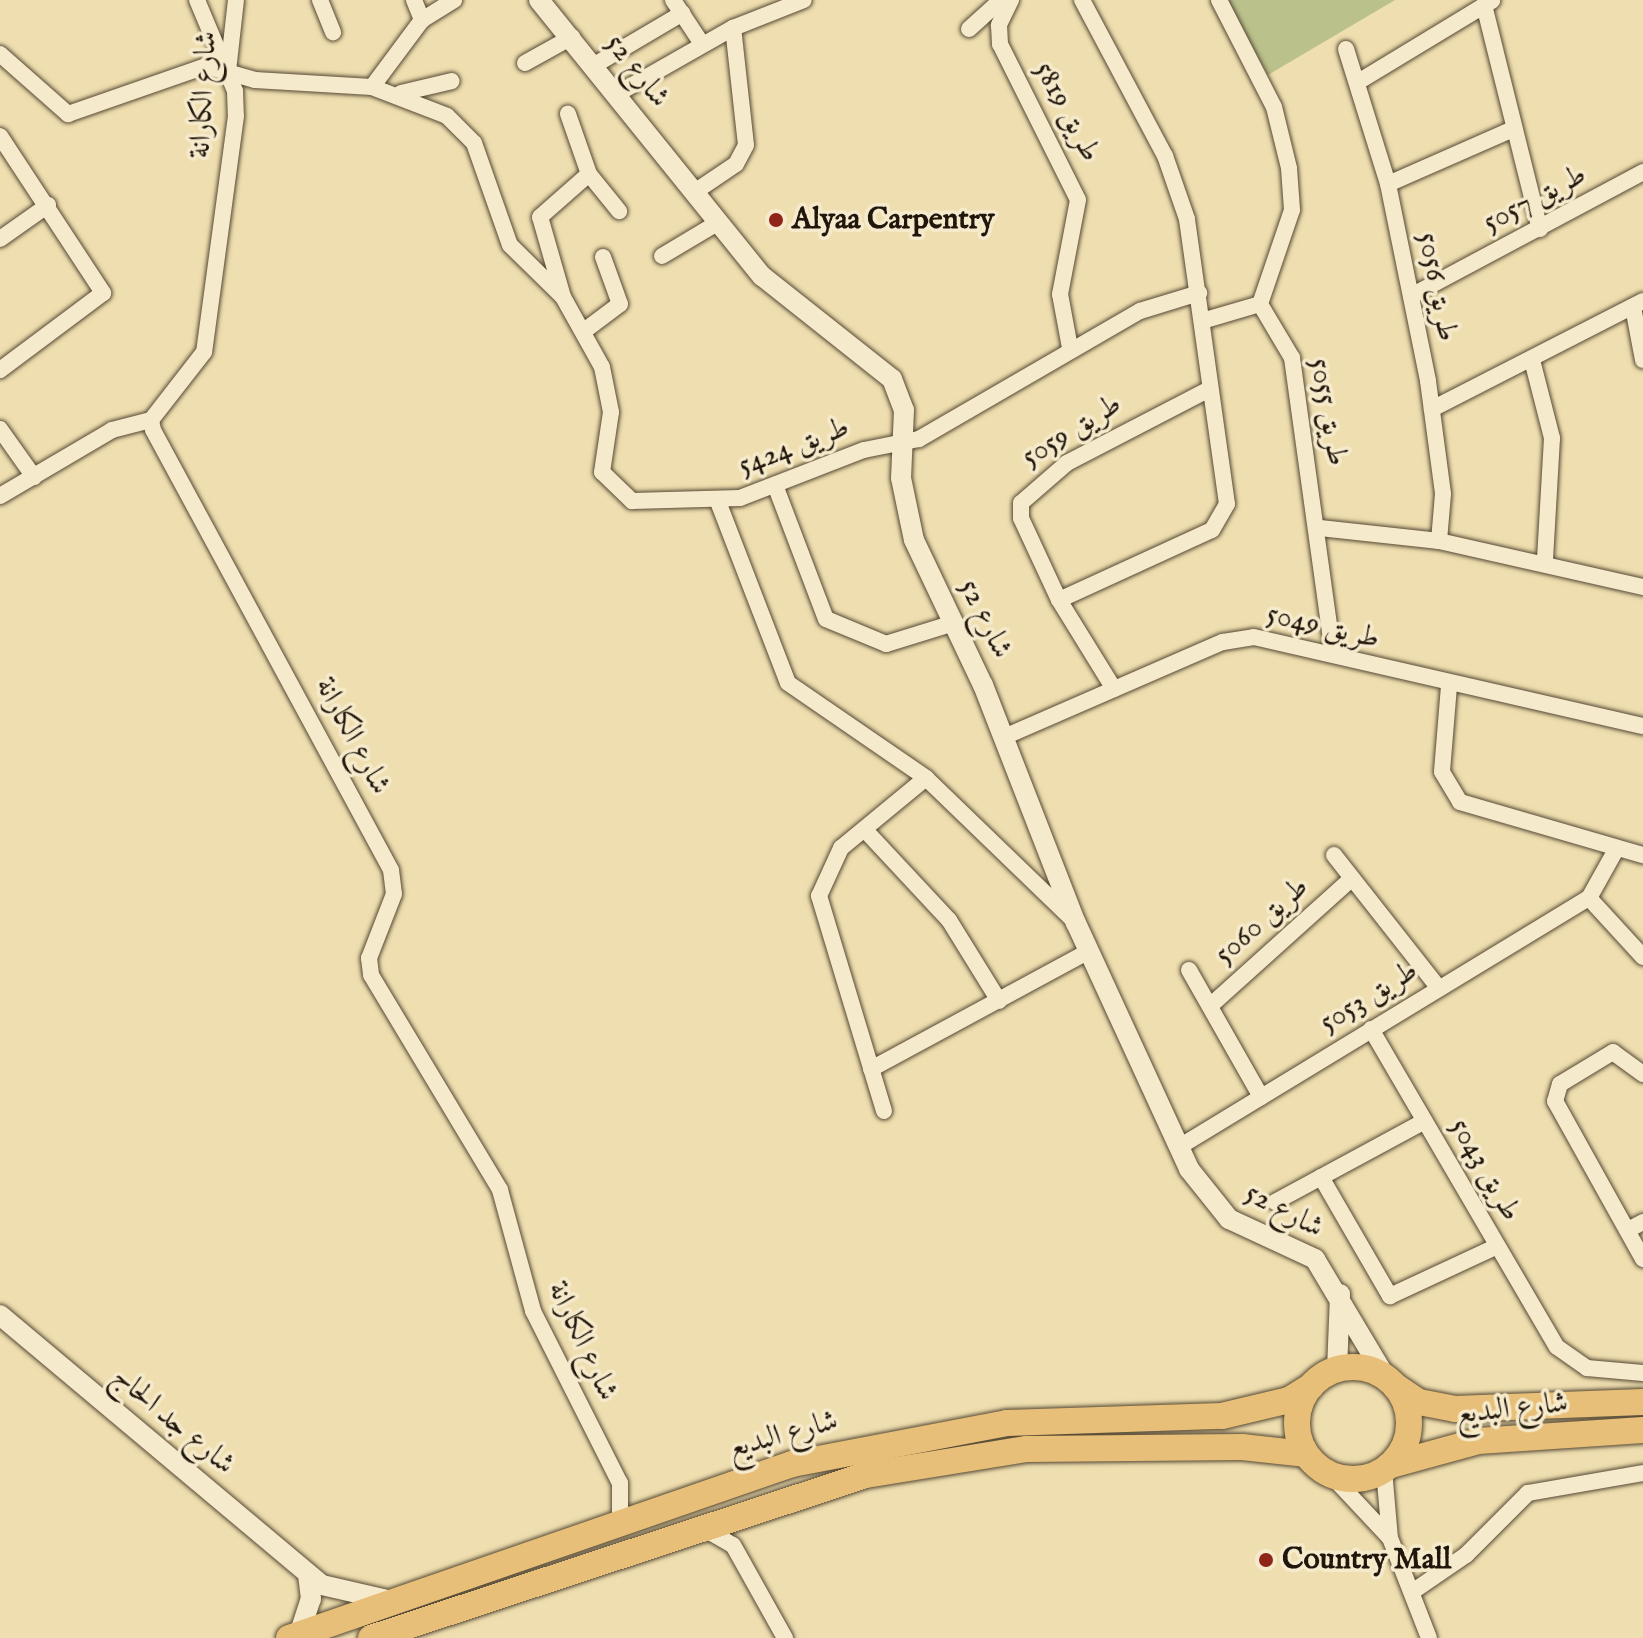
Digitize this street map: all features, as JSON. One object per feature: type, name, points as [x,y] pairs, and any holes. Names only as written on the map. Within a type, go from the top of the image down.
[{"type":"main road","points":[[1363,1368],[1390,1382],[1408,1426],[1388,1467],[1348,1479],[1330,1474],[1305,1454],[1297,1419],[1311,1386],[1337,1370],[1363,1368]]},
{"type":"main road","name":"شارع البديع","points":[[1390,1382],[1419,1402],[1455,1409],[1643,1402]]},
{"type":"main road","name":"شارع البديع","points":[[294,1636],[656,1508],[792,1464],[935,1433],[1023,1422],[1222,1416],[1289,1400],[1311,1386]]},
{"type":"main road","name":"شارع البديع","points":[[1388,1467],[1478,1441],[1643,1430]]},
{"type":"main road","name":"شارع البديع","points":[[371,1638],[696,1526],[866,1475],[1027,1449],[1305,1454]]},
{"type":"street","points":[[197,0],[228,73]]},
{"type":"street","name":"شارع الكارانة","points":[[236,0],[228,73],[236,116],[204,352],[151,420],[391,870],[394,894],[369,958],[371,975],[500,1190],[533,1311],[620,1483],[620,1521]]},
{"type":"street","points":[[320,0],[333,32]]},
{"type":"street","points":[[414,0],[422,20]]},
{"type":"street","points":[[372,87],[422,20],[454,0]]},
{"type":"street","name":"شارع 52","points":[[539,0],[780,293],[882,366],[900,394],[902,442],[914,540],[1004,737],[1076,923],[1179,1147],[1212,1205],[1303,1250],[1340,1294],[1390,1382]]},
{"type":"street","points":[[615,95],[733,28],[804,0]]},
{"type":"street","points":[[969,29],[1001,0]]},
{"type":"street","name":"طريق 5819","points":[[1011,0],[999,25],[1000,44],[1078,200],[1060,294],[1070,348]]},
{"type":"street","points":[[1059,600],[1212,530],[1222,519],[1227,504],[1187,219],[1165,156],[1082,0]]},
{"type":"street","points":[[1202,321],[1260,304],[1286,235],[1293,191],[1274,107],[1219,0]]},
{"type":"street","points":[[1358,82],[1489,3],[1513,129],[1540,229]]},
{"type":"street","points":[[593,66],[678,6],[702,44]]},
{"type":"street","points":[[696,191],[736,164],[746,145],[733,28]]},
{"type":"street","points":[[525,63],[572,37]]},
{"type":"street","name":"طريق 5056","points":[[1346,49],[1388,184],[1411,296],[1432,409],[1443,494],[1439,541]]},
{"type":"street","points":[[0,54],[68,114],[174,73],[206,66],[228,73],[372,87],[401,93],[452,81]]},
{"type":"street","name":"طريق 5424","points":[[401,93],[447,116],[474,143],[519,259],[563,297],[584,331],[611,396],[601,458],[608,485],[632,501],[717,499],[775,485],[902,442]]},
{"type":"street","points":[[568,114],[589,174],[619,211]]},
{"type":"street","points":[[1388,184],[1513,129]]},
{"type":"street","points":[[0,136],[103,293],[0,370]]},
{"type":"street","name":"طريق 5057","points":[[1411,296],[1643,172]]},
{"type":"street","points":[[563,297],[540,217],[589,174]]},
{"type":"street","points":[[0,239],[48,205]]},
{"type":"street","points":[[662,256],[719,222]]},
{"type":"street","points":[[584,331],[620,304],[603,257]]},
{"type":"street","points":[[902,442],[954,424],[1070,348],[1164,299],[1199,293]]},
{"type":"street","name":"طريق 5055","points":[[1260,304],[1292,358],[1320,528],[1333,654]]},
{"type":"street","points":[[1432,409],[1638,304],[1643,360]]},
{"type":"street","points":[[1532,360],[1552,438],[1545,561]]},
{"type":"street","name":"طريق 5059","points":[[1114,689],[1059,600],[1021,518],[1028,490],[1131,427],[1210,389]]},
{"type":"street","points":[[0,496],[112,430],[151,420]]},
{"type":"street","points":[[0,429],[34,477]]},
{"type":"street","points":[[775,485],[826,619],[886,644],[954,623]]},
{"type":"street","points":[[717,499],[788,683],[926,778],[1076,923]]},
{"type":"street","points":[[1320,528],[1439,541],[1545,561],[1643,587]]},
{"type":"street","name":"طريق 5049","points":[[1004,737],[1237,639],[1333,654],[1449,686],[1643,726]]},
{"type":"street","points":[[1449,686],[1442,772],[1460,802],[1643,855]]},
{"type":"street","points":[[884,1111],[819,896],[829,862],[926,778]]},
{"type":"street","points":[[865,830],[949,920],[999,1001]]},
{"type":"street","points":[[1617,848],[1589,898],[1643,957]]},
{"type":"street","name":"طريق 5060","points":[[1334,855],[1438,987]]},
{"type":"street","name":"طريق 5060","points":[[1210,1006],[1352,878]]},
{"type":"street","name":"طريق 5053","points":[[1179,1147],[1589,898]]},
{"type":"street","points":[[871,1069],[1089,951]]},
{"type":"street","name":"طريق 5060","points":[[1189,970],[1261,1097]]},
{"type":"street","name":"طريق 5043","points":[[1371,1029],[1546,1332],[1571,1359],[1604,1373],[1643,1373]]},
{"type":"street","points":[[1643,1074],[1613,1052],[1556,1092],[1635,1226],[1643,1259]]},
{"type":"street","name":"طريق 5043","points":[[1275,1202],[1425,1121]]},
{"type":"street","name":"طريق 5043","points":[[1321,1177],[1390,1296],[1497,1246]]},
{"type":"street","points":[[1337,1370],[1340,1294]]},
{"type":"street","name":"شارع جد الحاج","points":[[0,1315],[308,1574],[339,1594],[395,1600]]},
{"type":"street","points":[[1388,1467],[1390,1538]]},
{"type":"street","points":[[1415,1590],[1466,1555],[1528,1493],[1643,1473]]},
{"type":"street","points":[[1330,1474],[1390,1538],[1415,1590],[1429,1638]]},
{"type":"street","name":"شارع الكارانة","points":[[620,1483],[656,1508]]},
{"type":"street","points":[[733,1545],[748,1509]]},
{"type":"street","points":[[696,1526],[733,1545],[785,1638]]},
{"type":"street","points":[[294,1636],[309,1611],[308,1574]]},
{"type":"green space","points":[[1226,0],[1395,0],[1268,75]]},
{"type":"place","name":"Alyaa Carpentry","points":[[776,220]]},
{"type":"place","name":"Country Mall","points":[[1266,1560]]}]
